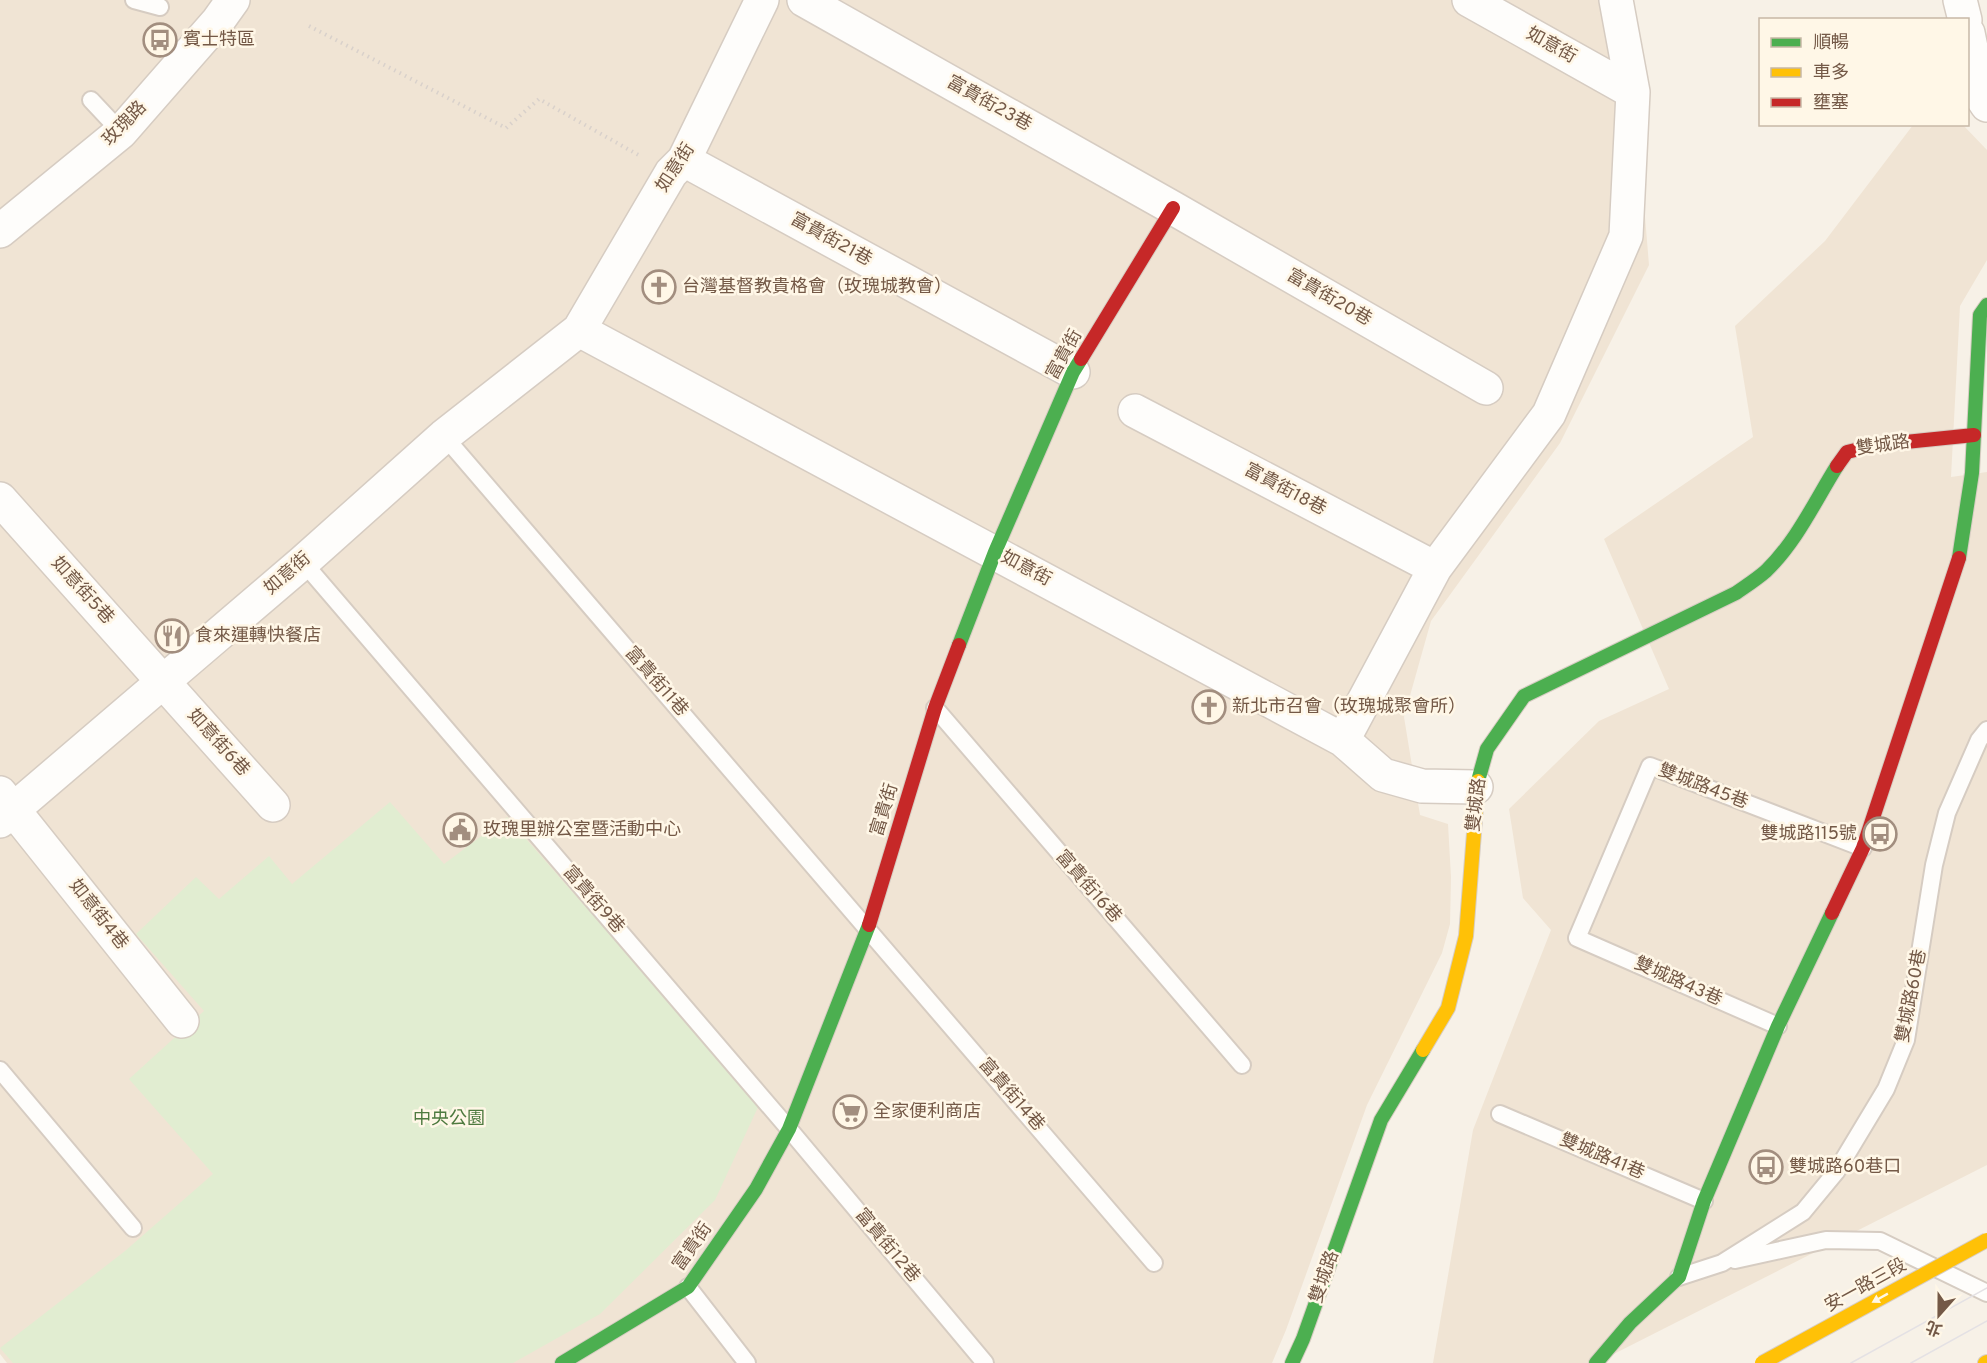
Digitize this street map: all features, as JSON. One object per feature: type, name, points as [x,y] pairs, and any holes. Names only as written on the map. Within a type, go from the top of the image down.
[{"type":"street","name":"玫瑰路","points":[[0,231],[121,132],[218,21],[233,0]]},
{"type":"street","name":"如意街","points":[[5,808],[164,682],[444,436],[579,330],[671,173],[684,160],[762,0]]},
{"type":"street","name":"富貴街23巷","points":[[804,0],[1173,208]]},
{"type":"street","name":"如意街","points":[[1469,0],[1633,92]]},
{"type":"street","points":[[1343,740],[1435,568],[1549,414],[1626,236],[1633,92],[1616,0]]},
{"type":"street","points":[[1960,0],[1964,18]]},
{"type":"street","points":[[1969,38],[1981,96],[1987,105]]},
{"type":"street","name":"富貴街21巷","points":[[684,160],[1073,372]]},
{"type":"street","name":"富貴街","points":[[562,1363],[687,1287],[756,1189],[789,1129],[868,927],[935,708],[995,552],[1073,372],[1173,208]]},
{"type":"street","name":"富貴街20巷","points":[[1173,208],[1485,388]]},
{"type":"street","points":[[1596,1363],[1630,1323],[1679,1277],[1704,1201],[1778,1026],[1863,848],[1957,566],[1965,532],[1974,435],[1980,315],[1987,305]]},
{"type":"street","name":"如意街","points":[[579,330],[1343,740],[1383,775],[1422,786],[1476,788]]},
{"type":"street","name":"富貴街18巷","points":[[1135,411],[1435,568]]},
{"type":"street","name":"雙城路","points":[[1292,1363],[1303,1340],[1381,1120],[1448,1008],[1466,936],[1476,788],[1487,749],[1524,696],[1736,593],[1765,572],[1788,546],[1830,474],[1847,452],[1876,445],[1974,435]]},
{"type":"street","name":"如意街5巷","points":[[0,499],[164,682]]},
{"type":"street","name":"如意街6巷","points":[[164,682],[273,805]]},
{"type":"street","name":"如意街4巷","points":[[5,808],[182,1021]]},
{"type":"street","name":"安一路三段","points":[[1762,1363],[1987,1240]]},
{"type":"street","points":[[1576,1363],[1630,1323]]},
{"type":"lane","points":[[134,0],[160,7]]},
{"type":"lane","points":[[91,100],[121,132]]},
{"type":"lane","name":"富貴街11巷","points":[[444,436],[868,927]]},
{"type":"lane","name":"富貴街9巷","points":[[303,562],[789,1129]]},
{"type":"lane","name":"富貴街16巷","points":[[935,708],[1242,1065]]},
{"type":"lane","name":"雙城路60巷","points":[[1679,1277],[1722,1263],[1803,1212],[1836,1172],[1886,1089],[1906,1040],[1934,865],[1947,813],[1979,740],[1987,730]]},
{"type":"lane","name":"雙城路45巷","points":[[1577,938],[1650,766],[1863,848]]},
{"type":"lane","name":"富貴街14巷","points":[[868,927],[1154,1263]]},
{"type":"lane","name":"雙城路43巷","points":[[1577,938],[1778,1026]]},
{"type":"lane","points":[[0,1070],[134,1228]]},
{"type":"lane","name":"雙城路41巷","points":[[1500,1114],[1704,1201]]},
{"type":"lane","name":"富貴街12巷","points":[[789,1129],[985,1363]]},
{"type":"lane","points":[[1722,1263],[1826,1240],[1880,1241],[1987,1293]]},
{"type":"lane","points":[[687,1287],[747,1363]]},
{"type":"path","points":[[309,26],[506,128],[539,99],[644,158]]},
{"type":"shaded area","points":[[0,0],[1627,0],[1649,265],[1560,443],[1431,621],[1404,717],[1420,815],[1448,824],[1451,877],[1450,924],[1442,953],[1367,1105],[1272,1363],[7,1363],[0,1354]]},
{"type":"shaded area","points":[[1912,126],[1964,126],[1987,150],[1987,260],[1960,306],[1951,477],[1987,472],[1987,1165],[1596,1363],[1433,1363],[1473,1130],[1551,930],[1523,898],[1509,809],[1599,721],[1669,689],[1604,539],[1753,437],[1735,326],[1825,241]]},
{"type":"green space","name":"中央公園","points":[[390,802],[444,864],[507,817],[759,1105],[715,1200],[600,1314],[513,1363],[13,1363],[0,1348],[125,1251],[213,1174],[129,1079],[204,1011],[136,934],[196,877],[219,899],[269,856],[292,884]]},
{"type":"tram line","points":[[1851,1363],[1987,1288]]},
{"type":"tram line","points":[[1911,1363],[1987,1321]]},
{"type":"traffic: fast","points":[[1959,558],[1972,473],[1980,315],[1987,305]]},
{"type":"traffic: fast","points":[[959,645],[995,552],[1073,372],[1081,359]]},
{"type":"traffic: fast","points":[[1478,781],[1487,749],[1524,696],[1736,593],[1755,580],[1787,547],[1837,466]]},
{"type":"traffic: fast","points":[[1596,1363],[1630,1323],[1679,1277],[1704,1201],[1778,1026],[1832,913]]},
{"type":"traffic: fast","points":[[562,1363],[688,1287],[756,1189],[789,1129],[869,925]]},
{"type":"traffic: fast","points":[[1292,1363],[1303,1339],[1381,1120],[1423,1050]]},
{"type":"traffic: slow","points":[[1423,1050],[1448,1008],[1466,936],[1478,781]]},
{"type":"traffic: slow","points":[[1762,1363],[1987,1240]]},
{"type":"traffic: jam","points":[[1081,359],[1173,208]]},
{"type":"traffic: jam","points":[[1837,466],[1847,452],[1876,445],[1974,435]]},
{"type":"traffic: jam","points":[[1832,913],[1863,848],[1959,558]]},
{"type":"traffic: jam","points":[[869,925],[935,708],[959,645]]},
{"type":"place","name":"賓士特區","points":[[160,40]]},
{"type":"place","name":"台灣基督教貴格會（玫瑰城教會）","points":[[659,287]]},
{"type":"place","name":"食來運轉快餐店","points":[[172,636]]},
{"type":"place","name":"新北市召會（玫瑰城聚會所）","points":[[1209,707]]},
{"type":"place","name":"玫瑰里辦公室暨活動中心","points":[[460,830]]},
{"type":"place","name":"雙城路115號","points":[[1880,834]]},
{"type":"place","name":"全家便利商店","points":[[850,1112]]},
{"type":"place","name":"雙城路60巷口","points":[[1766,1167]]}]
